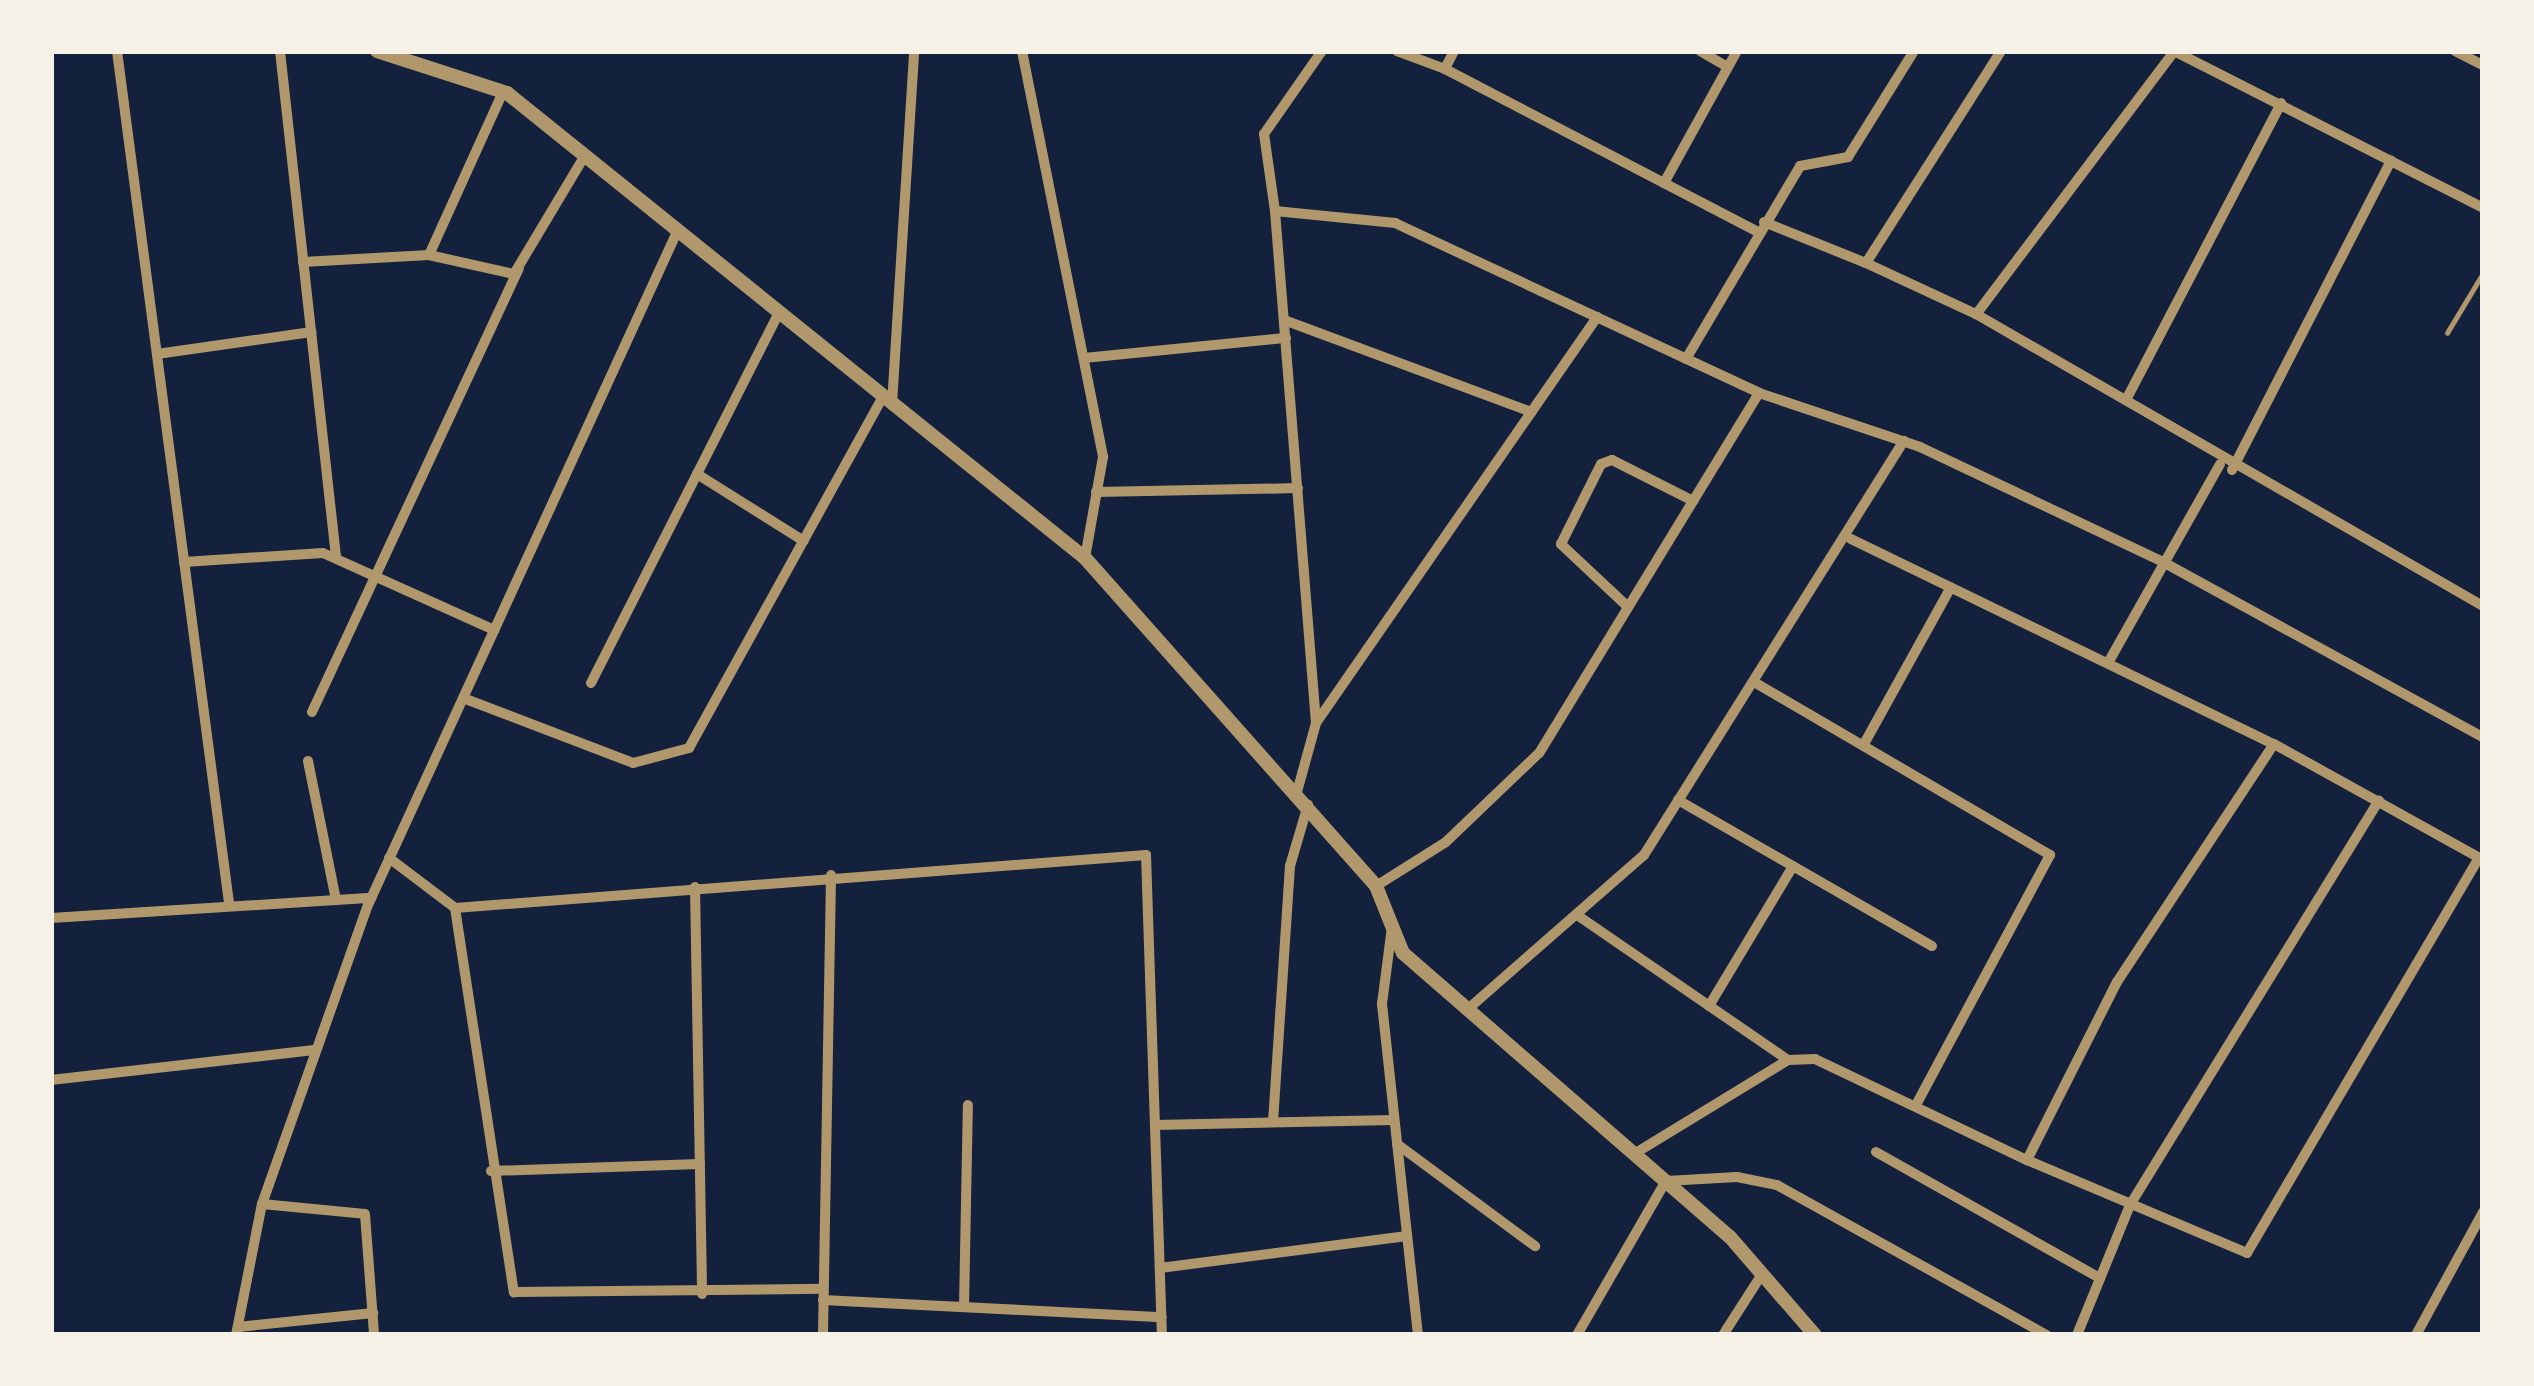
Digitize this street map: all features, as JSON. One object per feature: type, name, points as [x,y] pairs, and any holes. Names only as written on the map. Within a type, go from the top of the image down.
[{"type":"street","points":[[117,51],[229,903]]},
{"type":"street","points":[[280,51],[336,557]]},
{"type":"street","points":[[377,51],[503,92],[1085,558],[1303,798],[1376,886],[1403,953],[1666,1181],[1762,1274],[1816,1335]]},
{"type":"street","points":[[463,698],[633,763],[673,759],[888,400],[914,51]]},
{"type":"street","points":[[1022,51],[1103,458],[1085,558]]},
{"type":"street","points":[[1273,1122],[1290,866],[1316,723],[1275,211],[1264,134],[1322,51]]},
{"type":"street","points":[[1397,51],[1445,69],[1664,183],[1761,227],[1866,263],[1976,314],[2126,400],[2226,467],[2483,606]]},
{"type":"street","points":[[1445,69],[1454,51]]},
{"type":"street","points":[[1700,51],[1728,67]]},
{"type":"street","points":[[1664,183],[1737,51]]},
{"type":"street","points":[[1687,359],[1800,166],[1848,157],[1914,51]]},
{"type":"street","points":[[1866,263],[2001,51]]},
{"type":"street","points":[[2455,51],[2483,65]]},
{"type":"street","points":[[1976,314],[2173,52],[2483,208]]},
{"type":"street","points":[[429,255],[503,92]]},
{"type":"street","points":[[2126,400],[2282,103]]},
{"type":"street","points":[[312,712],[518,269],[584,157]]},
{"type":"street","points":[[2108,663],[2163,562],[2226,467],[2391,160]]},
{"type":"street","points":[[1275,211],[1395,224],[1759,393],[1904,441],[2163,562],[2483,737]]},
{"type":"street","points":[[373,1313],[237,1331],[262,1204],[371,898],[677,232]]},
{"type":"street","points":[[303,262],[429,255],[518,269]]},
{"type":"street","points":[[591,683],[778,313]]},
{"type":"street","points":[[1316,723],[1597,317]]},
{"type":"street","points":[[1284,320],[1532,412]]},
{"type":"street","points":[[157,354],[311,332]]},
{"type":"street","points":[[1084,358],[1286,338]]},
{"type":"street","points":[[1376,886],[1446,842],[1539,753],[1759,393]]},
{"type":"street","points":[[1468,1010],[1644,855],[1851,538],[1904,441]]},
{"type":"street","points":[[1628,607],[1561,544],[1601,464],[1693,501]]},
{"type":"street","points":[[697,474],[804,541]]},
{"type":"street","points":[[1096,492],[1298,488]]},
{"type":"street","points":[[1634,1154],[1788,1060],[1815,1059],[2027,1160],[2247,1253],[2481,859],[2274,744],[1851,538]]},
{"type":"street","points":[[184,562],[336,557],[494,630]]},
{"type":"street","points":[[1864,744],[1951,587]]},
{"type":"street","points":[[1754,682],[2040,844],[2051,862],[1916,1105]]},
{"type":"street","points":[[2027,1160],[2117,982],[2274,744]]},
{"type":"street","points":[[308,761],[336,900]]},
{"type":"street","points":[[1678,800],[1932,946]]},
{"type":"street","points":[[2077,1335],[2130,1205],[2379,800]]},
{"type":"street","points":[[389,858],[455,908],[831,875],[1146,855],[1162,1335]]},
{"type":"street","points":[[1708,1006],[1793,866]]},
{"type":"street","points":[[823,1335],[831,875]]},
{"type":"street","points":[[695,887],[702,1294]]},
{"type":"street","points":[[51,918],[229,903],[371,898]]},
{"type":"street","points":[[455,908],[491,1171],[514,1292],[823,1295],[1162,1317]]},
{"type":"street","points":[[1576,914],[1788,1060]]},
{"type":"street","points":[[1392,926],[1382,1004],[1418,1335]]},
{"type":"street","points":[[51,1080],[316,1050]]},
{"type":"street","points":[[964,1307],[968,1106]]},
{"type":"street","points":[[1155,1125],[1394,1120]]},
{"type":"street","points":[[1397,1144],[1535,1246]]},
{"type":"street","points":[[1876,1152],[2100,1278]]},
{"type":"street","points":[[491,1171],[700,1164]]},
{"type":"street","points":[[1666,1181],[1764,1180],[2047,1335]]},
{"type":"street","points":[[1576,1335],[1666,1181]]},
{"type":"street","points":[[262,1204],[365,1214],[374,1335]]},
{"type":"street","points":[[2416,1335],[2483,1213]]},
{"type":"street","points":[[1160,1268],[1407,1236]]},
{"type":"street","points":[[1724,1335],[1762,1274]]},
{"type":"lane","points":[[2446,333],[2483,273]]}]
